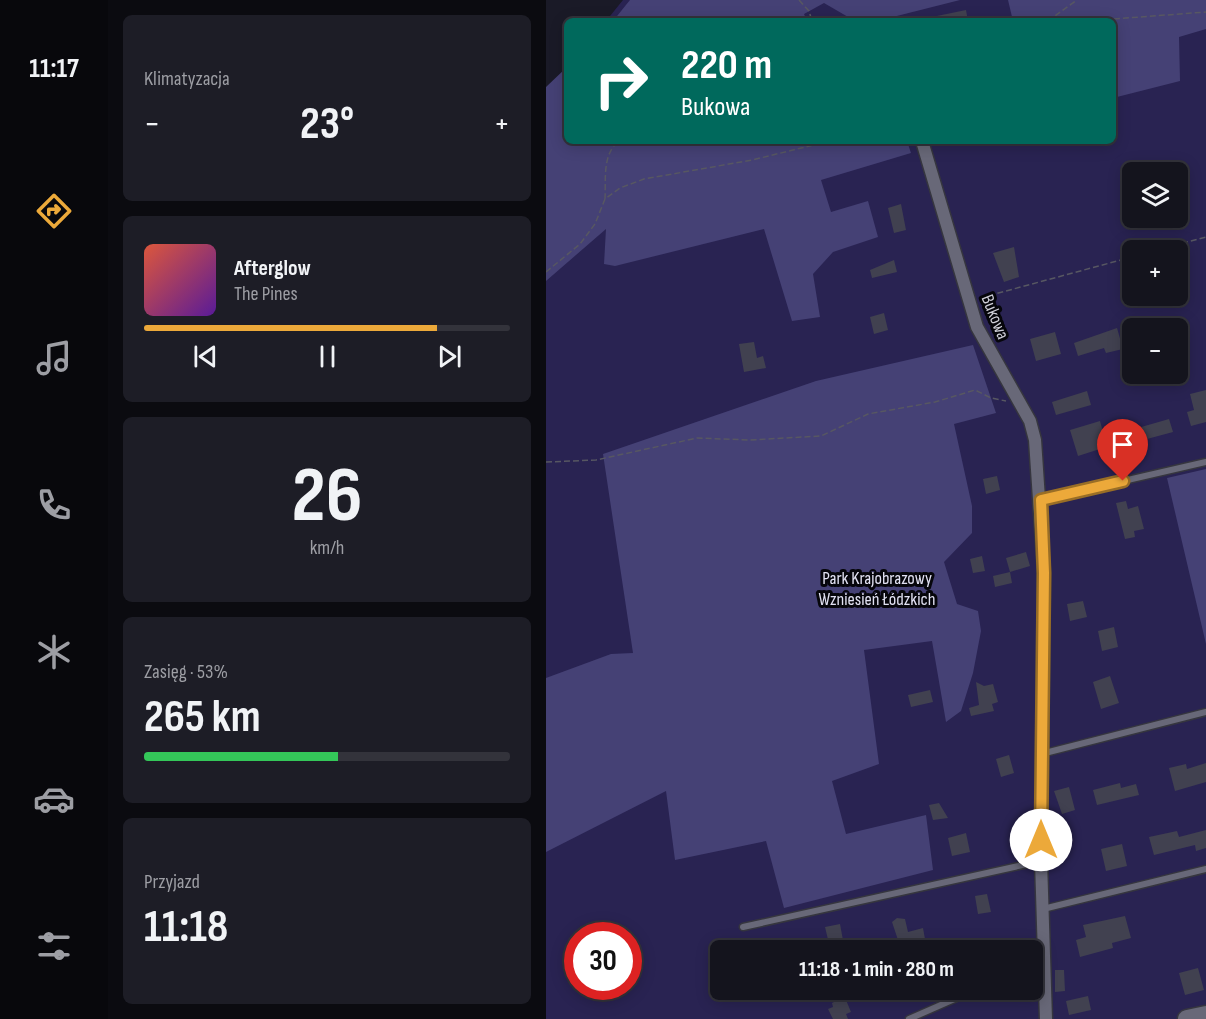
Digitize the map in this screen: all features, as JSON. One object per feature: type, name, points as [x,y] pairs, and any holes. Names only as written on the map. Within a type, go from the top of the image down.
[{"type":"street","name":"Bukowa","points":[[923,144],[944,209],[968,301],[986,346],[1019,400],[1034,430],[1041,500],[1044,573],[1041,861],[1046,1019]]},
{"type":"street","points":[[1187,1019],[1206,1015]]},
{"type":"lane","points":[[1041,500],[1206,462]]},
{"type":"lane","points":[[1041,754],[1206,712]]},
{"type":"lane","points":[[743,927],[1041,861]]},
{"type":"lane","points":[[1043,909],[1206,869]]},
{"type":"lane","points":[[909,1019],[952,1000]]},
{"type":"path","points":[[799,0],[809,11],[811,18]]},
{"type":"path","points":[[1052,18],[1077,0]]},
{"type":"path","points":[[1116,19],[1206,12]]},
{"type":"path","points":[[546,272],[580,244],[595,224],[605,200],[607,158],[611,147],[615,144]]},
{"type":"path","points":[[605,200],[620,188],[644,179],[752,160],[818,144]]},
{"type":"path","points":[[1188,242],[1206,237]]},
{"type":"path","points":[[968,301],[1122,260]]},
{"type":"path","points":[[546,462],[596,460],[697,438],[750,440],[821,435],[868,414],[935,402],[975,390],[1003,401],[1019,400]]},
{"type":"green space","name":"Park Krajobrazowy Wzniesień Łódzkich","points":[[623,0],[1206,0],[1206,1019],[546,1019],[546,94],[564,134],[564,144],[1116,144],[1116,18],[608,18]]},
{"type":"green space","points":[[630,0],[960,0],[889,18],[850,18],[824,3],[804,14],[806,18],[615,18]]},
{"type":"green space","points":[[1008,0],[1206,0],[1206,29],[1179,37],[1180,81],[1116,97],[1116,18],[1012,18]]},
{"type":"green space","points":[[564,70],[564,144],[908,144],[911,153],[821,180],[831,212],[868,201],[878,237],[833,252],[813,274],[820,317],[792,321],[764,229],[615,266],[604,264],[606,229],[546,281],[546,87]]},
{"type":"green space","points":[[973,345],[996,413],[954,424],[972,506],[972,533],[944,562],[957,604],[978,611],[981,631],[973,673],[961,711],[946,722],[932,641],[864,650],[879,764],[832,781],[846,834],[926,815],[933,870],[784,908],[766,841],[675,860],[666,791],[546,852],[546,678],[611,654],[633,653],[603,454],[816,381]]},
{"type":"green space","points":[[1206,469],[1206,644],[1167,478]]},
{"type":"building","points":[[966,10],[967,18],[932,18]]},
{"type":"building","points":[[901,204],[906,230],[894,233],[888,208]]},
{"type":"building","points":[[1014,247],[1019,277],[1004,282],[993,253]]},
{"type":"building","points":[[894,260],[897,272],[872,278],[870,270]]},
{"type":"building","points":[[884,313],[888,330],[874,334],[870,317]]},
{"type":"building","points":[[1117,328],[1122,349],[1106,353],[1104,348],[1078,356],[1074,343]]},
{"type":"building","points":[[1055,332],[1061,354],[1036,361],[1030,339]]},
{"type":"building","points":[[754,342],[757,358],[763,356],[766,368],[744,372],[739,344]]},
{"type":"building","points":[[1206,390],[1206,422],[1191,426],[1187,412],[1194,410],[1190,394]]},
{"type":"building","points":[[1087,391],[1091,405],[1056,415],[1052,402]]},
{"type":"building","points":[[1169,419],[1173,432],[1121,446],[1117,434]]},
{"type":"building","points":[[1100,421],[1103,432],[1115,438],[1108,451],[1103,448],[1078,456],[1070,430]]},
{"type":"building","points":[[997,476],[1000,490],[986,494],[983,479]]},
{"type":"building","points":[[1126,501],[1128,509],[1138,506],[1144,529],[1134,531],[1135,537],[1125,539],[1116,503]]},
{"type":"building","points":[[1026,552],[1030,566],[1010,572],[1006,558]]},
{"type":"building","points":[[982,556],[985,571],[973,573],[970,559]]},
{"type":"building","points":[[1010,572],[1012,583],[995,587],[993,576]]},
{"type":"building","points":[[1083,601],[1087,617],[1070,621],[1067,604]]},
{"type":"building","points":[[1114,627],[1118,647],[1102,651],[1098,631]]},
{"type":"building","points":[[1110,676],[1119,703],[1101,709],[1093,682]]},
{"type":"building","points":[[976,682],[984,686],[993,684],[998,702],[992,704],[994,711],[971,716],[969,708],[979,705]]},
{"type":"building","points":[[930,690],[933,702],[911,707],[908,695]]},
{"type":"building","points":[[1009,755],[1014,773],[1001,777],[996,759]]},
{"type":"building","points":[[1206,763],[1206,782],[1175,791],[1169,768],[1186,764],[1187,769]]},
{"type":"building","points":[[1120,783],[1121,788],[1136,784],[1139,795],[1097,805],[1093,790]]},
{"type":"building","points":[[1069,787],[1075,810],[1062,814],[1054,791]]},
{"type":"building","points":[[939,803],[948,818],[933,820],[929,805]]},
{"type":"building","points":[[1206,830],[1206,848],[1196,851],[1195,845],[1154,855],[1149,837],[1177,831],[1179,837]]},
{"type":"building","points":[[966,833],[970,852],[952,856],[948,838]]},
{"type":"building","points":[[1122,844],[1127,866],[1106,871],[1101,849]]},
{"type":"building","points":[[987,894],[991,912],[978,914],[975,896]]},
{"type":"building","points":[[1125,916],[1131,938],[1112,943],[1113,948],[1080,957],[1076,940],[1086,937],[1083,925]]},
{"type":"building","points":[[897,918],[905,919],[908,932],[923,928],[925,939],[898,940],[892,922]]},
{"type":"building","points":[[840,924],[843,940],[828,940],[825,927]]},
{"type":"building","points":[[1198,968],[1204,990],[1185,995],[1179,973]]},
{"type":"building","points":[[1055,970],[1064,970],[1065,991],[1055,992]]},
{"type":"building","points":[[1088,996],[1091,1010],[1069,1015],[1066,1001]]},
{"type":"building","points":[[846,1000],[851,1012],[846,1014],[848,1019],[833,1019],[828,1009],[833,1007],[832,1003]]},
{"type":"route","points":[[1041,840],[1044,573],[1041,500],[1123,481]]}]
